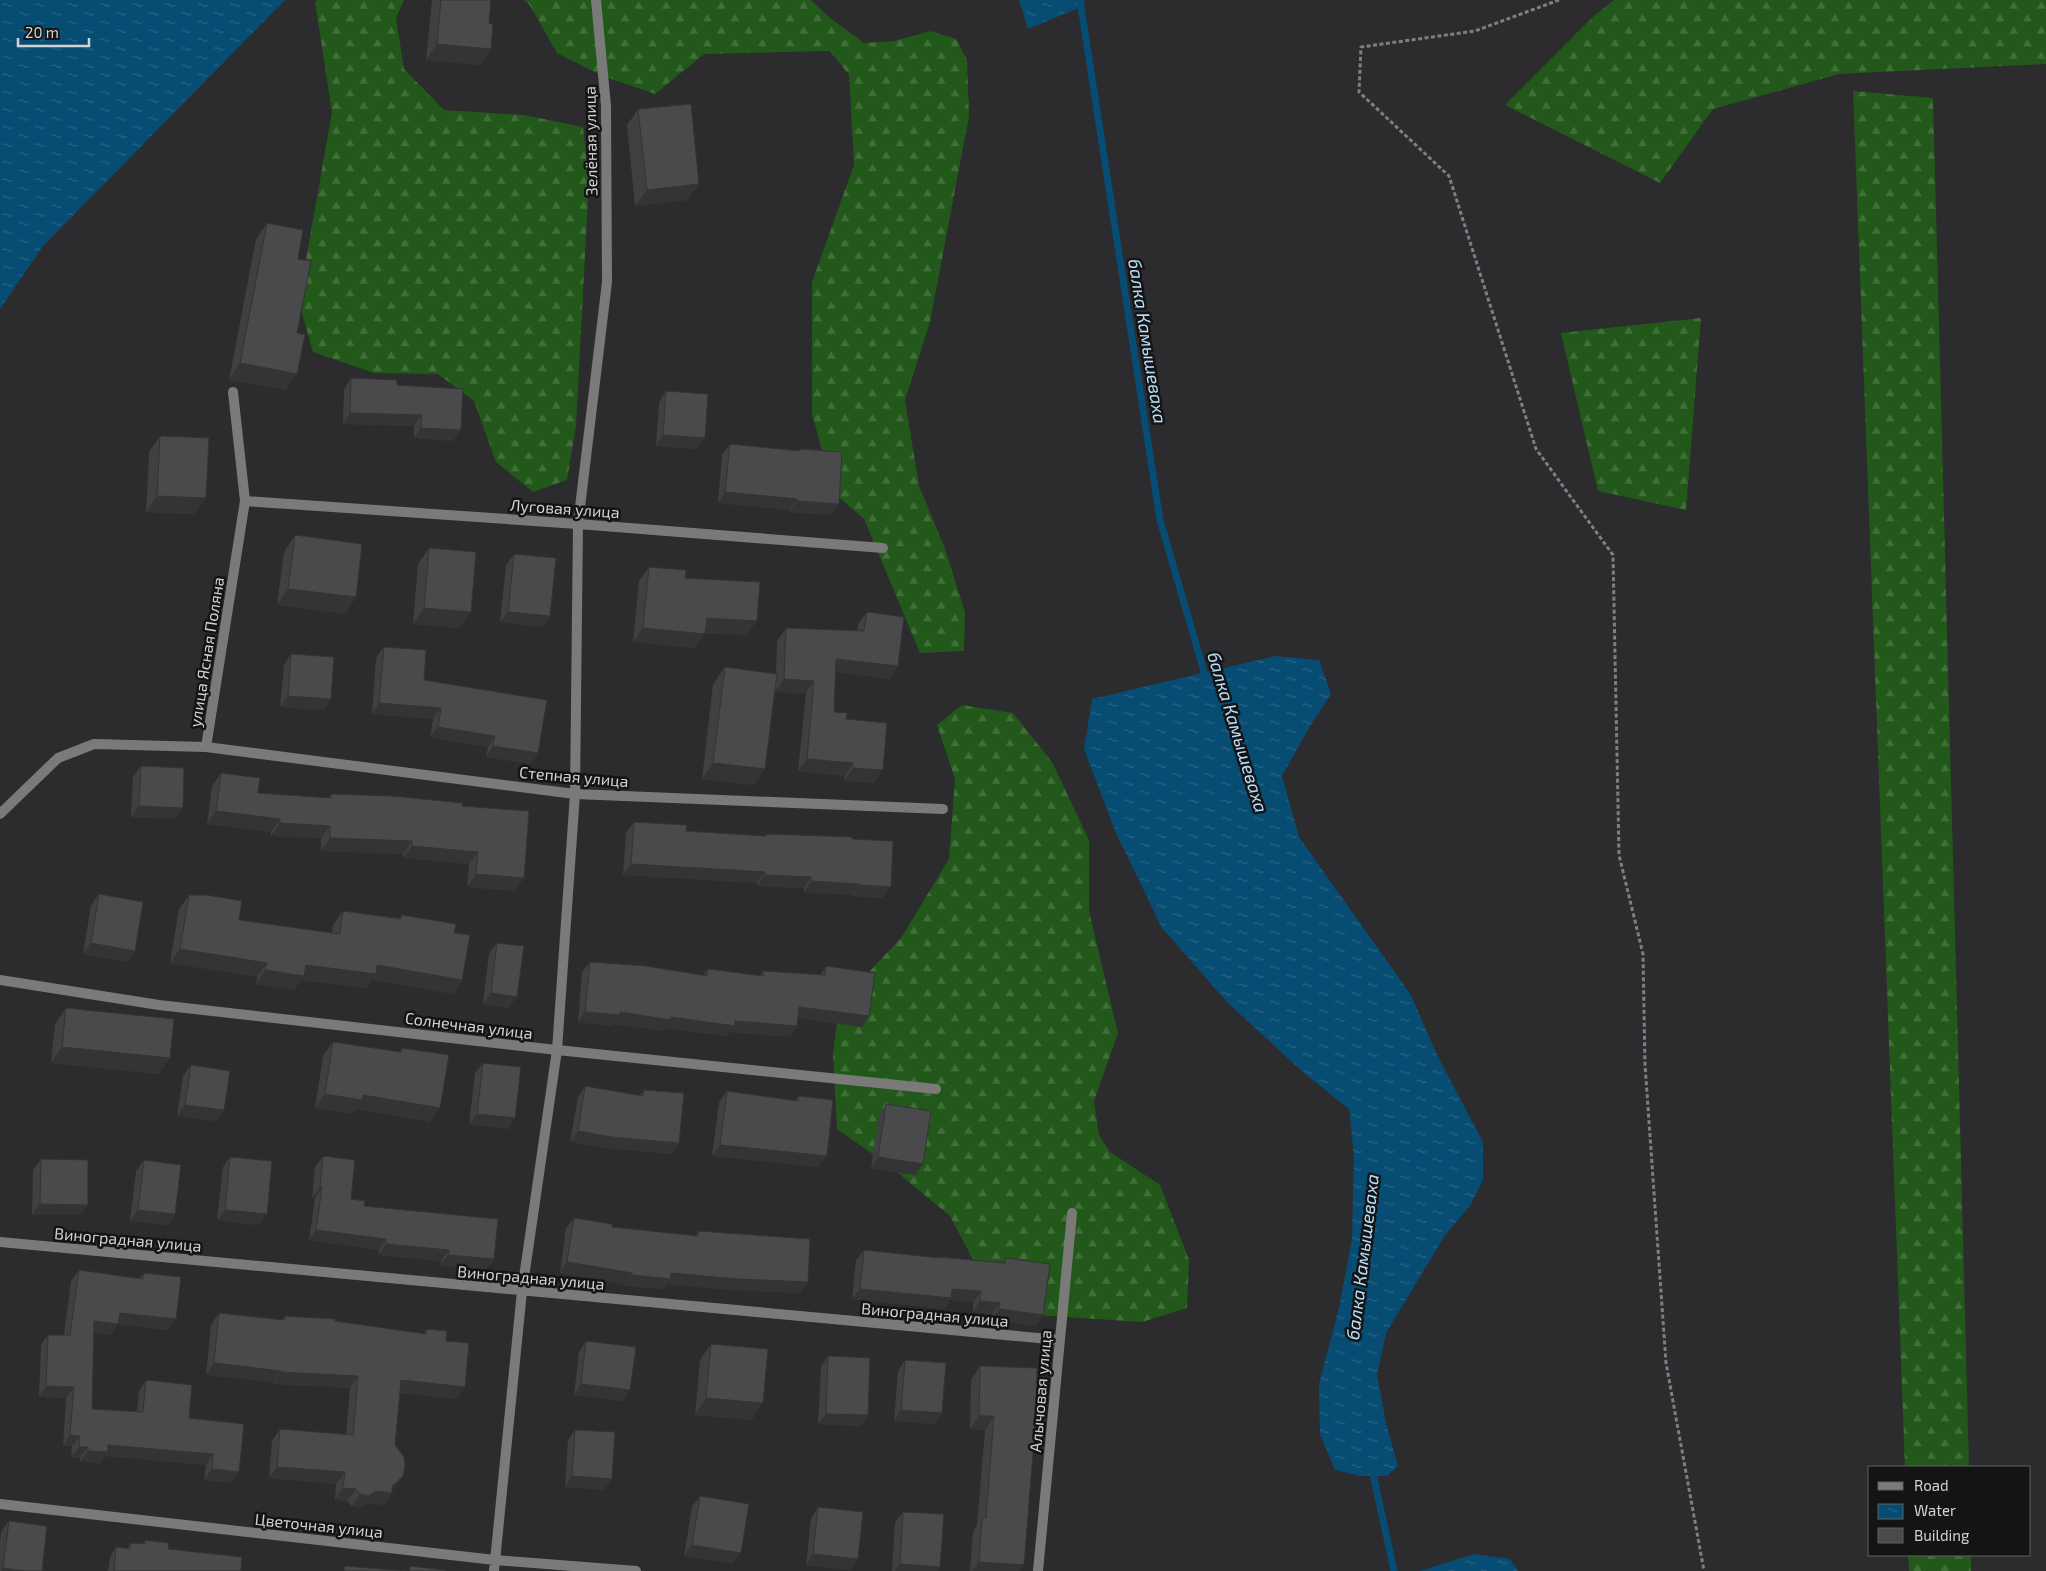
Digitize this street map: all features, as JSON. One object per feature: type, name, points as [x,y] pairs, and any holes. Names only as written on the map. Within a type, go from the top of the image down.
[{"type":"street","name":"Зелёная улица","points":[[494,1571],[522,1291],[557,1050],[575,794],[578,524],[606,282],[606,106],[596,0]]},
{"type":"street","name":"улица Ясная Поляна","points":[[0,814],[58,758],[94,744],[206,747],[245,501],[233,392]]},
{"type":"street","name":"Луговая улица","points":[[245,501],[578,524],[883,548]]},
{"type":"street","name":"Степная улица","points":[[206,747],[575,794],[943,809]]},
{"type":"street","name":"Солнечная улица","points":[[0,980],[160,1005],[557,1050],[936,1089]]},
{"type":"street","name":"Алычовая улица","points":[[1038,1571],[1072,1213]]},
{"type":"street","name":"Виноградная улица","points":[[0,1242],[1060,1340]]},
{"type":"street","name":"Цветочная улица","points":[[0,1504],[496,1560],[636,1571]]},
{"type":"path","points":[[1559,0],[1475,31],[1361,47],[1359,92],[1449,176],[1536,449],[1613,555],[1619,855],[1643,954],[1645,1064],[1666,1362],[1704,1571]]},
{"type":"green space","points":[[318,0],[404,0],[396,18],[404,69],[444,110],[524,115],[583,127],[589,178],[576,426],[567,480],[533,492],[496,462],[474,401],[438,374],[374,373],[313,352],[302,313],[304,271],[332,112],[315,2]]},
{"type":"green space","points":[[523,0],[811,0],[830,18],[864,43],[894,41],[931,31],[956,39],[967,60],[969,116],[930,322],[905,400],[919,486],[944,546],[965,612],[964,651],[920,653],[864,519],[834,493],[812,414],[812,282],[854,165],[849,75],[830,51],[704,54],[655,94],[603,76],[557,53],[529,4]]},
{"type":"green space","points":[[1614,0],[2046,0],[2046,64],[1839,74],[1713,109],[1660,183],[1505,105],[1595,15]]},
{"type":"green space","points":[[1853,91],[1933,98],[1969,1466],[1905,1466]]},
{"type":"green space","points":[[1701,318],[1686,510],[1598,491],[1561,333]]},
{"type":"green space","points":[[962,705],[1013,713],[1052,762],[1089,840],[1089,911],[1118,1033],[1094,1101],[1099,1135],[1110,1152],[1160,1185],[1189,1260],[1187,1308],[1142,1322],[1021,1314],[986,1284],[950,1216],[891,1167],[837,1129],[833,1055],[839,1004],[901,938],[949,859],[955,779],[937,725]]},
{"type":"green space","points":[[1908,1556],[1971,1556],[1971,1571],[1909,1571]]},
{"type":"water","points":[[0,0],[285,0],[43,246],[0,309]]},
{"type":"water","points":[[1019,0],[1085,0],[1081,7],[1028,29]]},
{"type":"water","points":[[1275,656],[1319,660],[1331,694],[1310,726],[1282,776],[1299,837],[1411,995],[1437,1055],[1483,1142],[1483,1180],[1470,1206],[1445,1235],[1386,1333],[1377,1375],[1386,1423],[1398,1466],[1387,1476],[1360,1476],[1335,1470],[1320,1434],[1319,1384],[1339,1308],[1352,1239],[1354,1156],[1349,1109],[1304,1073],[1228,1003],[1162,928],[1116,833],[1084,749],[1092,699]]},
{"type":"water","points":[[1474,1554],[1510,1559],[1518,1571],[1420,1571]]},
{"type":"building","points":[[441,0],[491,0],[489,23],[493,24],[491,49],[437,44]]},
{"type":"building","points":[[691,104],[699,184],[647,190],[638,109]]},
{"type":"building","points":[[267,223],[303,230],[298,259],[311,261],[297,333],[305,335],[297,374],[240,363]]},
{"type":"building","points":[[351,378],[397,380],[397,385],[463,389],[461,430],[421,428],[422,415],[350,413]]},
{"type":"building","points":[[666,391],[708,394],[705,438],[663,435]]},
{"type":"building","points":[[160,436],[209,438],[206,498],[157,496]]},
{"type":"building","points":[[730,444],[800,451],[800,449],[842,452],[839,504],[725,492]]},
{"type":"building","points":[[295,535],[362,544],[356,597],[288,589]]},
{"type":"building","points":[[429,548],[476,552],[471,612],[424,608]]},
{"type":"building","points":[[514,554],[556,558],[550,616],[508,612]]},
{"type":"building","points":[[649,567],[686,570],[685,578],[760,582],[757,621],[707,618],[705,634],[643,628]]},
{"type":"building","points":[[867,612],[904,617],[898,666],[836,659],[834,712],[847,713],[846,719],[887,723],[883,770],[853,768],[853,763],[807,759],[814,681],[784,679],[786,628],[864,631]]},
{"type":"building","points":[[384,647],[426,650],[424,680],[547,700],[538,753],[493,746],[495,736],[438,727],[441,708],[379,703]]},
{"type":"building","points":[[291,654],[334,657],[331,699],[288,696]]},
{"type":"building","points":[[725,667],[777,674],[765,769],[713,763]]},
{"type":"building","points":[[141,766],[184,768],[183,808],[139,806]]},
{"type":"building","points":[[221,773],[260,778],[258,793],[331,798],[331,794],[392,796],[463,803],[462,806],[529,811],[524,878],[476,874],[478,852],[412,846],[412,841],[330,838],[330,826],[280,823],[280,819],[216,811]]},
{"type":"building","points":[[634,822],[687,825],[686,831],[766,836],[767,834],[852,837],[852,839],[893,841],[891,887],[811,881],[811,877],[765,875],[765,872],[631,864]]},
{"type":"building","points":[[99,894],[143,902],[135,951],[91,943]]},
{"type":"building","points":[[189,895],[207,895],[242,901],[239,920],[340,934],[343,911],[401,919],[402,915],[456,924],[454,933],[470,935],[462,980],[377,965],[376,974],[306,965],[304,976],[265,970],[267,963],[180,949]]},
{"type":"building","points":[[497,943],[524,946],[517,997],[491,993]]},
{"type":"building","points":[[590,962],[646,966],[707,976],[708,969],[763,976],[763,971],[825,975],[826,966],[875,973],[869,1016],[799,1007],[797,1026],[735,1021],[735,1026],[671,1017],[670,1020],[620,1012],[620,1015],[585,1012]]},
{"type":"building","points":[[66,1008],[174,1019],[170,1058],[62,1047]]},
{"type":"building","points":[[333,1042],[401,1052],[402,1048],[449,1055],[440,1108],[363,1095],[362,1100],[325,1094]]},
{"type":"building","points":[[483,1063],[521,1067],[515,1118],[477,1114]]},
{"type":"building","points":[[191,1065],[230,1071],[224,1110],[185,1105]]},
{"type":"building","points":[[585,1086],[643,1096],[644,1090],[684,1093],[679,1143],[612,1137],[578,1131]]},
{"type":"building","points":[[727,1091],[798,1101],[798,1096],[833,1100],[827,1156],[720,1145]]},
{"type":"building","points":[[886,1104],[931,1111],[923,1164],[878,1157]]},
{"type":"building","points":[[323,1156],[355,1160],[351,1199],[365,1201],[364,1206],[498,1219],[494,1259],[448,1255],[449,1250],[386,1244],[386,1239],[316,1230],[322,1187],[320,1187]]},
{"type":"building","points":[[230,1157],[272,1161],[267,1214],[225,1210]]},
{"type":"building","points":[[41,1159],[88,1160],[88,1205],[40,1204]]},
{"type":"building","points":[[144,1160],[181,1165],[175,1214],[138,1210]]},
{"type":"building","points":[[574,1218],[612,1224],[612,1227],[698,1236],[699,1231],[810,1239],[808,1282],[737,1279],[671,1273],[670,1279],[632,1275],[632,1273],[567,1262]]},
{"type":"building","points":[[864,1250],[1005,1263],[1006,1258],[1050,1264],[1043,1315],[999,1309],[1000,1303],[980,1301],[981,1291],[952,1289],[951,1298],[860,1289]]},
{"type":"building","points":[[79,1270],[143,1279],[144,1273],[181,1277],[176,1319],[120,1313],[118,1324],[94,1321],[92,1409],[143,1412],[146,1380],[192,1385],[189,1418],[244,1424],[239,1472],[212,1469],[213,1454],[108,1445],[108,1452],[88,1451],[88,1447],[79,1447],[80,1436],[70,1435],[74,1387],[46,1386],[48,1335],[70,1335]]},
{"type":"building","points":[[219,1313],[284,1320],[285,1316],[335,1319],[335,1321],[426,1334],[427,1329],[447,1331],[446,1341],[469,1343],[465,1387],[401,1380],[395,1445],[404,1457],[403,1476],[392,1486],[392,1493],[377,1491],[368,1496],[360,1494],[356,1489],[343,1488],[345,1472],[277,1467],[280,1429],[353,1435],[358,1376],[281,1372],[214,1363]]},
{"type":"building","points":[[586,1341],[636,1347],[630,1390],[581,1384]]},
{"type":"building","points":[[711,1344],[768,1349],[763,1403],[706,1398]]},
{"type":"building","points":[[828,1356],[870,1358],[868,1415],[826,1414]]},
{"type":"building","points":[[905,1360],[946,1363],[942,1413],[901,1410]]},
{"type":"building","points":[[980,1366],[1037,1368],[1036,1417],[1024,1565],[979,1562],[982,1518],[986,1518],[994,1416],[979,1416]]},
{"type":"building","points":[[575,1430],[615,1432],[612,1479],[572,1476]]},
{"type":"building","points":[[700,1496],[749,1504],[741,1553],[692,1545]]},
{"type":"building","points":[[818,1507],[863,1512],[858,1559],[813,1554]]},
{"type":"building","points":[[903,1512],[944,1514],[940,1567],[900,1564]]},
{"type":"building","points":[[9,1521],[47,1526],[42,1571],[3,1568]]},
{"type":"building","points":[[145,1540],[169,1543],[168,1549],[242,1557],[241,1571],[114,1571],[116,1547],[130,1549],[131,1543],[145,1544]]},
{"type":"building","points":[[345,1566],[406,1571],[344,1571]]},
{"type":"building","points":[[410,1566],[445,1570],[445,1571],[409,1571]]},
{"type":"waterway","name":"балка Камышеваха","points":[[1080,0],[1160,520],[1207,682]]},
{"type":"waterway","name":"балка Камышеваха","points":[[1372,1469],[1394,1571]]}]
